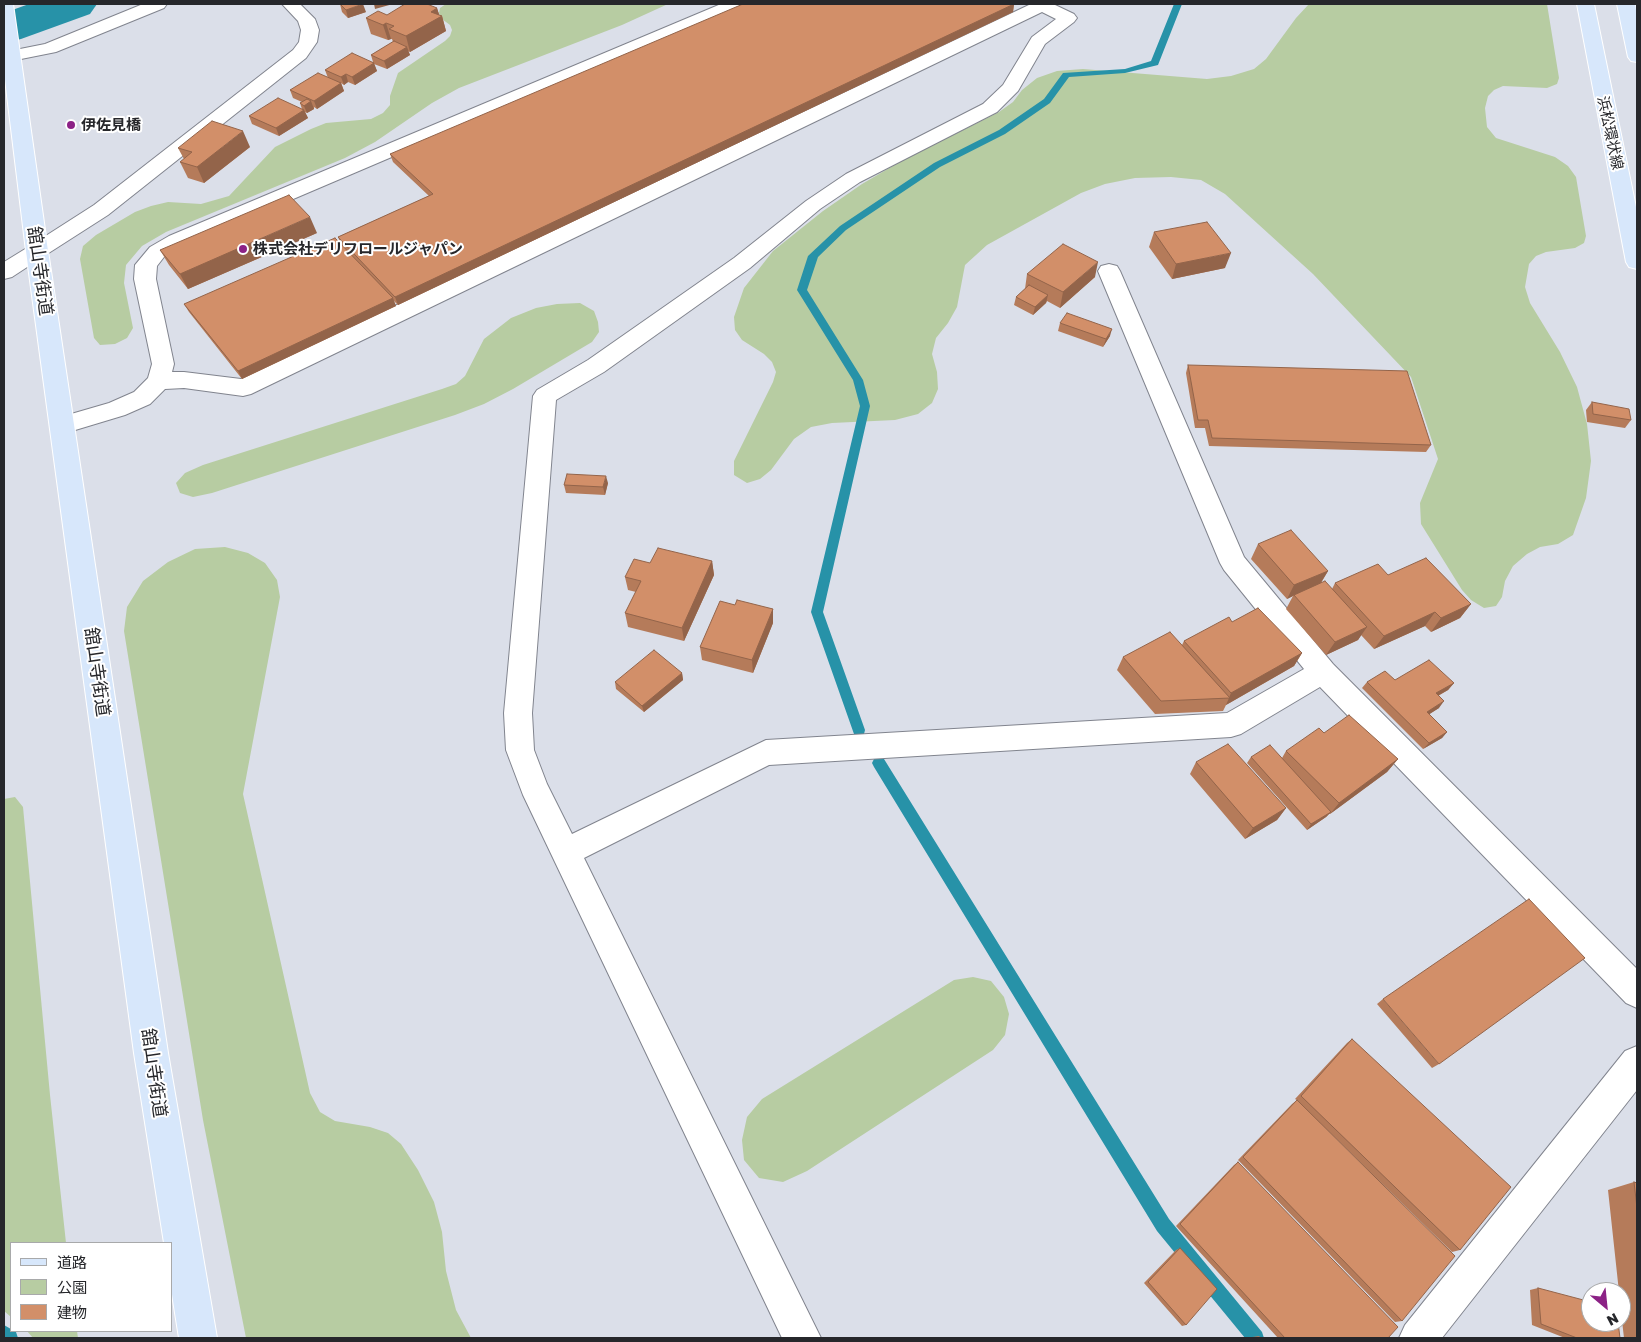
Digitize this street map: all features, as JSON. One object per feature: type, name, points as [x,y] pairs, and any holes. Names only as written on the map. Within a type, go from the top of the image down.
[{"type":"main road","name":"浜松環状線","points":[[1585,4],[1637,262]]},
{"type":"main road","points":[[1626,4],[1637,57]]},
{"type":"main road","name":"舘山寺街道","points":[[4,5],[37,251],[163,1138],[198,1338]]},
{"type":"street","points":[[10,51],[50,48],[158,4]]},
{"type":"street","points":[[4,272],[101,210],[300,54],[308,42],[310,30],[306,19],[293,4]]},
{"type":"street","points":[[62,425],[117,410],[142,398],[159,382],[163,364],[144,279],[146,265],[157,252],[176,241],[735,4]]},
{"type":"street","points":[[159,382],[184,380],[243,388],[1041,4],[1068,18],[1038,41],[1011,87],[990,108],[853,178],[813,205],[742,263],[710,286],[596,366],[545,396],[518,713],[520,750],[533,786],[802,1338]]},
{"type":"street","points":[[1109,271],[1233,563],[1324,672],[1637,992]]},
{"type":"street","points":[[565,852],[766,753],[1231,725],[1324,672]]},
{"type":"street","points":[[1418,1338],[1637,1063]]},
{"type":"green space","points":[[446,4],[668,4],[622,25],[459,88],[432,103],[375,142],[345,158],[166,232],[142,246],[126,265],[124,283],[133,328],[127,338],[115,344],[100,345],[94,338],[80,259],[83,246],[96,235],[135,212],[151,206],[168,202],[201,204],[229,196],[275,147],[311,129],[326,123],[371,119],[383,113],[390,105],[390,96],[398,73],[450,36],[452,30],[450,25],[442,19],[439,13],[440,8]]},
{"type":"green space","points":[[1309,4],[1547,4],[1559,78],[1557,84],[1547,88],[1503,86],[1494,90],[1488,96],[1485,108],[1487,127],[1496,138],[1555,157],[1568,166],[1576,177],[1586,236],[1584,243],[1575,248],[1546,252],[1536,256],[1529,264],[1525,287],[1530,303],[1560,352],[1577,387],[1587,424],[1591,461],[1586,498],[1573,535],[1558,544],[1540,547],[1527,554],[1513,566],[1505,581],[1502,597],[1496,606],[1484,608],[1471,600],[1462,590],[1421,524],[1420,503],[1438,459],[1411,377],[1313,274],[1225,194],[1201,180],[1171,177],[1135,178],[1105,184],[1081,193],[987,245],[965,265],[957,307],[948,323],[936,338],[932,354],[937,372],[938,389],[932,403],[918,414],[895,420],[832,423],[811,427],[794,439],[771,470],[760,479],[747,483],[734,475],[734,461],[773,382],[776,372],[772,362],[764,354],[742,340],[735,330],[734,317],[744,288],[773,251],[823,211],[862,184],[903,160],[999,112],[1013,102],[1022,90],[1037,78],[1057,71],[1083,69],[1207,79],[1231,76],[1254,69],[1266,59],[1296,18]]},
{"type":"green space","points":[[580,303],[594,311],[598,322],[599,332],[592,342],[484,404],[212,493],[193,497],[180,493],[176,483],[185,473],[203,465],[456,384],[465,376],[484,339],[511,318],[536,308],[557,304]]},
{"type":"green space","points":[[225,547],[248,553],[265,563],[277,580],[280,597],[243,794],[310,1093],[320,1112],[335,1121],[370,1127],[388,1133],[401,1144],[418,1170],[434,1202],[442,1232],[446,1271],[456,1310],[471,1338],[246,1338],[203,1120],[124,631],[127,607],[143,581],[168,562],[195,549]]},
{"type":"green space","points":[[15,797],[23,807],[66,1242],[10,1242],[10,1316],[4,1311],[4,799]]},
{"type":"green space","points":[[973,977],[991,981],[1004,997],[1009,1014],[1005,1035],[993,1050],[807,1171],[783,1182],[759,1178],[744,1160],[742,1140],[747,1117],[762,1099],[954,980]]},
{"type":"green space","points":[[28,1332],[77,1332],[78,1338],[33,1338]]},
{"type":"building","points":[[340,4],[363,4],[346,10]]},
{"type":"building","points":[[405,4],[427,4],[437,8],[431,12],[442,16],[406,36],[389,29],[394,26],[386,23],[383,25],[366,18],[378,11],[387,15]]},
{"type":"building","points":[[743,4],[1014,4],[395,297],[338,237],[433,194],[390,154]]},
{"type":"building","points":[[394,41],[407,47],[384,61],[371,55]]},
{"type":"building","points":[[352,53],[374,63],[352,77],[346,74],[341,77],[325,70]]},
{"type":"building","points":[[318,73],[341,83],[314,101],[290,90]]},
{"type":"building","points":[[278,98],[304,110],[276,128],[249,116]]},
{"type":"building","points":[[307,99],[311,101],[304,106],[300,103]]},
{"type":"building","points":[[212,121],[243,131],[197,167],[180,162],[192,152],[178,148]]},
{"type":"building","points":[[289,195],[310,217],[180,274],[160,250]]},
{"type":"building","points":[[1207,222],[1231,253],[1176,264],[1154,232]]},
{"type":"building","points":[[335,238],[393,298],[238,371],[184,304]]},
{"type":"building","points":[[1063,244],[1098,262],[1063,292],[1027,274]]},
{"type":"building","points":[[1029,285],[1048,295],[1035,307],[1016,297]]},
{"type":"building","points":[[1067,313],[1112,329],[1106,339],[1060,323]]},
{"type":"building","points":[[1188,365],[1407,371],[1431,445],[1212,438],[1208,420],[1198,420]]},
{"type":"building","points":[[1592,402],[1629,409],[1631,420],[1593,414]]},
{"type":"building","points":[[567,474],[606,476],[603,487],[564,485]]},
{"type":"building","points":[[1291,530],[1328,571],[1294,585],[1258,544]]},
{"type":"building","points":[[658,548],[712,561],[682,628],[625,613],[641,581],[625,577],[634,559],[650,563]]},
{"type":"building","points":[[1426,558],[1471,604],[1441,618],[1435,612],[1384,636],[1335,583],[1378,564],[1388,575]]},
{"type":"building","points":[[1325,581],[1367,627],[1335,642],[1294,595]]},
{"type":"building","points":[[737,600],[773,609],[752,660],[700,647],[720,601],[735,605]]},
{"type":"building","points":[[1258,608],[1302,653],[1231,693],[1184,641],[1229,617],[1232,622]]},
{"type":"building","points":[[1170,632],[1230,698],[1161,701],[1123,657]]},
{"type":"building","points":[[654,650],[682,673],[642,706],[615,682]]},
{"type":"building","points":[[1429,660],[1454,683],[1436,693],[1444,701],[1427,712],[1447,732],[1429,743],[1367,682],[1385,671],[1395,680]]},
{"type":"building","points":[[1349,715],[1398,759],[1339,803],[1286,751],[1319,728],[1324,733]]},
{"type":"building","points":[[1228,744],[1286,808],[1253,828],[1196,762]]},
{"type":"building","points":[[1270,745],[1331,812],[1311,824],[1251,757]]},
{"type":"building","points":[[1529,899],[1585,958],[1439,1064],[1383,999]]},
{"type":"building","points":[[1352,1039],[1511,1187],[1460,1250],[1301,1096]]},
{"type":"building","points":[[1297,1100],[1455,1256],[1402,1321],[1243,1157]]},
{"type":"building","points":[[1238,1162],[1398,1327],[1388,1338],[1285,1338],[1180,1224]]},
{"type":"building","points":[[1634,1182],[1637,1183],[1637,1208]]},
{"type":"building","points":[[1180,1248],[1217,1289],[1186,1325],[1148,1282]]},
{"type":"building","points":[[1538,1288],[1581,1299],[1581,1332],[1619,1332],[1620,1338],[1577,1338],[1541,1324]]},
{"type":"waterway","points":[[4,29],[73,4]]},
{"type":"waterway","points":[[859,730],[817,612],[865,406],[858,380],[802,290],[813,256],[843,228],[937,165],[1002,132],[1047,101],[1066,75],[1125,71],[1155,63],[1178,4]]},
{"type":"waterway","points":[[4,19],[68,6]]},
{"type":"waterway","points":[[879,763],[1163,1225],[1256,1338]]},
{"type":"waterway","points":[[4,1333],[10,1338]]},
{"type":"place","name":"伊佐見橋","points":[[71,125]]},
{"type":"place","name":"株式会社デリフロールジャパン","points":[[243,249]]}]
